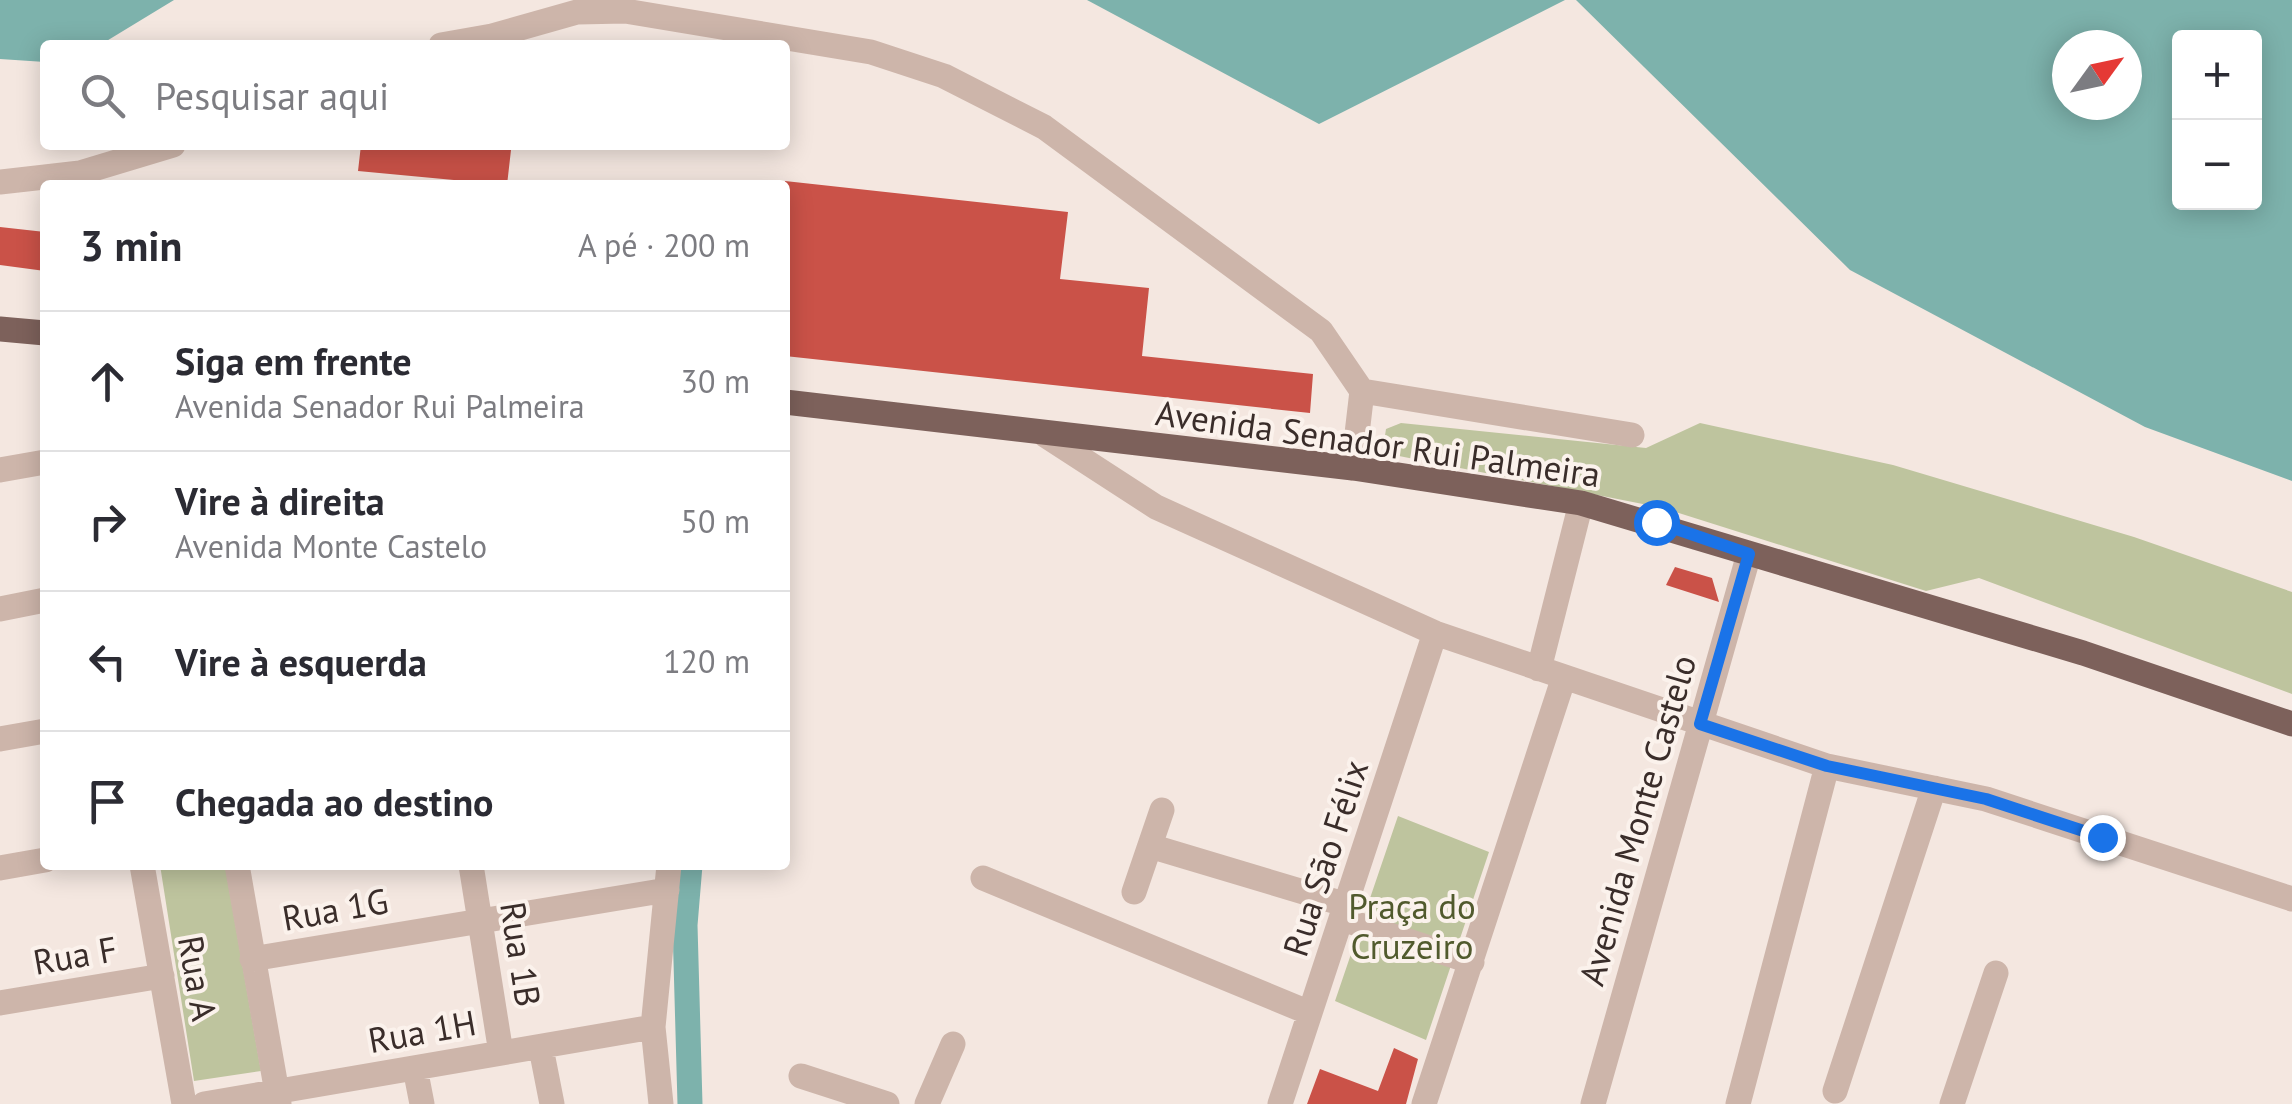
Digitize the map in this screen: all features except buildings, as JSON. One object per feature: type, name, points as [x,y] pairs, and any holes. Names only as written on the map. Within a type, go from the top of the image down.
[{"type":"main road","points":[[0,329],[40,333]]},
{"type":"main road","name":"Avenida Senador Rui Palmeira","points":[[790,403],[1353,468],[1581,503],[2082,654],[2292,724]]},
{"type":"street","points":[[469,40],[577,12],[626,11],[871,52],[944,76],[1059,136],[1321,331],[1362,391],[1353,468]]},
{"type":"street","points":[[0,182],[80,173],[156,150]]},
{"type":"street","points":[[1362,391],[1632,435]]},
{"type":"street","points":[[1045,435],[1156,506],[1435,633],[1827,766],[1986,799],[2292,900]]},
{"type":"street","points":[[0,470],[40,463]]},
{"type":"street","points":[[1424,1104],[1472,962],[1551,674],[1581,503]]},
{"type":"street","name":"Avenida Monte Castelo","points":[[1592,1104],[1749,554]]},
{"type":"street","points":[[0,608],[40,601]]},
{"type":"street","name":"Rua São Félix","points":[[1280,1104],[1435,633]]},
{"type":"street","points":[[0,739],[40,732]]},
{"type":"street","points":[[1738,1104],[1827,766]]},
{"type":"street","points":[[1836,1091],[1934,788]]},
{"type":"street","points":[[1134,892],[1162,810]]},
{"type":"street","points":[[1150,846],[1344,912],[1472,962]]},
{"type":"street","points":[[0,868],[40,861]]},
{"type":"street","name":"Rua A","points":[[143,870],[184,1104]]},
{"type":"street","points":[[237,870],[278,1098]]},
{"type":"street","name":"Rua 1B","points":[[472,870],[502,1054]]},
{"type":"street","points":[[661,1104],[652,1028],[668,877]]},
{"type":"street","name":"Rua 1G","points":[[252,959],[480,920],[668,877]]},
{"type":"street","points":[[983,878],[1310,1013]]},
{"type":"street","points":[[1952,1104],[1996,974]]},
{"type":"street","name":"Rua F","points":[[0,1003],[162,976]]},
{"type":"street","name":"Rua 1H","points":[[204,1104],[278,1098],[416,1068],[652,1028]]},
{"type":"street","points":[[928,1104],[952,1044]]},
{"type":"street","points":[[541,1048],[552,1104]]},
{"type":"street","points":[[416,1068],[422,1104]]},
{"type":"street","points":[[802,1076],[887,1104]]},
{"type":"green space","points":[[1401,423],[1646,448],[1700,423],[1893,465],[2134,537],[2292,592],[2292,694],[1979,578],[1926,591],[1663,508],[1399,456],[1384,442],[1386,429]]},
{"type":"green space","name":"Praça do Cruzeiro","points":[[1398,816],[1489,852],[1426,1040],[1335,1001]]},
{"type":"green space","points":[[161,870],[226,870],[261,1071],[194,1081]]},
{"type":"water","points":[[0,0],[174,0],[108,40],[40,40],[40,62],[0,59]]},
{"type":"water","points":[[1087,0],[1565,0],[1319,124]]},
{"type":"water","points":[[1576,0],[2292,0],[2292,481],[2145,427],[1850,270]]},
{"type":"waterway","points":[[690,870],[685,925],[690,1104]]},
{"type":"route","points":[[1656,522],[1749,554],[1700,724],[1827,766],[1986,799],[2102,837]]}]
